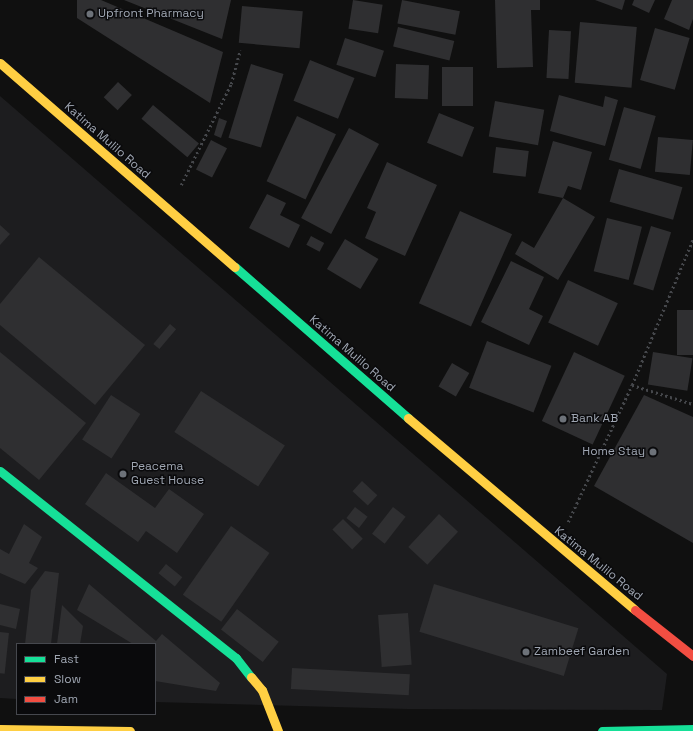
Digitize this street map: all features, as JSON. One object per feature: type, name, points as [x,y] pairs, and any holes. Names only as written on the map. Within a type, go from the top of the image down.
[{"type":"main road","name":"Katima Mulilo Road","points":[[0,63],[167,210],[557,547],[693,656]]},
{"type":"main road","points":[[0,470],[236,658],[262,690],[278,731]]},
{"type":"main road","points":[[602,731],[693,728]]},
{"type":"main road","points":[[0,729],[130,731]]},
{"type":"path","points":[[167,210],[231,84],[240,50]]},
{"type":"path","points":[[557,547],[632,385],[693,238]]},
{"type":"path","points":[[632,385],[693,404]]},
{"type":"shaded area","points":[[0,96],[667,674],[662,710],[408,709],[156,702],[156,643],[16,643],[16,699],[0,698]]},
{"type":"building","points":[[77,0],[101,0],[223,52],[210,103],[77,18]]},
{"type":"building","points":[[124,0],[231,0],[222,39]]},
{"type":"building","points":[[353,0],[383,5],[378,33],[348,29]]},
{"type":"building","points":[[402,0],[460,11],[455,35],[397,24]]},
{"type":"building","points":[[495,0],[540,0],[540,10],[531,10],[533,67],[497,68]]},
{"type":"building","points":[[595,0],[625,0],[622,10]]},
{"type":"building","points":[[634,0],[655,0],[649,13],[632,5]]},
{"type":"building","points":[[672,0],[693,0],[693,19],[689,30],[664,19]]},
{"type":"building","points":[[242,6],[303,11],[300,48],[239,43]]},
{"type":"building","points":[[580,22],[637,27],[631,88],[575,83]]},
{"type":"building","points":[[398,27],[454,41],[449,60],[393,46]]},
{"type":"building","points":[[655,28],[690,38],[675,90],[640,80]]},
{"type":"building","points":[[549,30],[571,31],[568,79],[546,78]]},
{"type":"building","points":[[345,38],[384,51],[375,77],[336,65]]},
{"type":"building","points":[[310,60],[355,78],[338,119],[294,101]]},
{"type":"building","points":[[251,64],[284,74],[261,148],[228,138]]},
{"type":"building","points":[[396,64],[429,65],[428,99],[395,98]]},
{"type":"building","points":[[442,67],[473,67],[473,106],[442,106]]},
{"type":"building","points":[[118,82],[132,95],[118,110],[104,97]]},
{"type":"building","points":[[559,95],[603,107],[605,96],[618,100],[605,146],[550,131]]},
{"type":"building","points":[[495,101],[544,110],[538,145],[489,136]]},
{"type":"building","points":[[153,105],[199,144],[187,157],[141,119]]},
{"type":"building","points":[[624,107],[656,116],[641,169],[609,160]]},
{"type":"building","points":[[439,113],[474,127],[462,157],[427,143]]},
{"type":"building","points":[[297,116],[336,134],[306,199],[267,181]]},
{"type":"building","points":[[219,118],[227,121],[221,138],[214,135]]},
{"type":"building","points":[[349,128],[379,144],[331,234],[301,218]]},
{"type":"building","points":[[658,137],[693,140],[690,175],[655,172]]},
{"type":"building","points":[[211,140],[227,148],[212,178],[196,169]]},
{"type":"building","points":[[553,141],[592,152],[581,190],[568,186],[563,198],[538,193]]},
{"type":"building","points":[[496,147],[529,151],[526,177],[493,173]]},
{"type":"building","points":[[387,162],[437,185],[405,256],[365,238],[376,212],[367,208]]},
{"type":"building","points":[[619,169],[682,187],[673,220],[610,202]]},
{"type":"building","points":[[267,194],[286,203],[280,215],[300,225],[289,248],[249,228]]},
{"type":"building","points":[[563,198],[595,217],[558,280],[515,254],[522,241],[534,248]]},
{"type":"building","points":[[460,211],[512,234],[471,326],[419,303]]},
{"type":"building","points":[[607,218],[642,227],[629,280],[594,271]]},
{"type":"building","points":[[0,225],[10,234],[0,245]]},
{"type":"building","points":[[651,226],[671,232],[653,290],[633,284]]},
{"type":"building","points":[[311,236],[324,243],[320,252],[306,245]]},
{"type":"building","points":[[345,239],[378,259],[360,289],[327,269]]},
{"type":"building","points":[[39,257],[145,345],[95,405],[0,325],[0,304]]},
{"type":"building","points":[[511,261],[544,277],[529,309],[543,316],[529,345],[481,322]]},
{"type":"building","points":[[568,280],[618,303],[598,346],[548,323]]},
{"type":"building","points":[[677,310],[693,310],[693,355],[677,355]]},
{"type":"building","points":[[170,324],[176,329],[159,349],[153,344]]},
{"type":"building","points":[[487,341],[551,366],[533,412],[469,388]]},
{"type":"building","points":[[0,352],[86,423],[39,480],[0,448]]},
{"type":"building","points":[[574,352],[625,376],[593,445],[542,421]]},
{"type":"building","points":[[653,352],[693,358],[687,391],[648,385]]},
{"type":"building","points":[[452,363],[469,373],[456,396],[438,386]]},
{"type":"building","points":[[201,391],[285,445],[258,487],[174,432]]},
{"type":"building","points":[[111,395],[140,414],[111,459],[82,439]]},
{"type":"building","name":"Home Stay","points":[[644,395],[693,417],[693,543],[594,486]]},
{"type":"building","points":[[106,473],[155,508],[169,489],[204,514],[177,553],[146,531],[138,542],[85,504]]},
{"type":"building","points":[[362,481],[377,495],[368,506],[352,491]]},
{"type":"building","points":[[355,507],[368,517],[359,528],[346,518]]},
{"type":"building","points":[[393,507],[406,517],[385,544],[372,534]]},
{"type":"building","points":[[439,514],[458,532],[427,565],[408,547]]},
{"type":"building","points":[[343,519],[363,539],[352,549],[332,530]]},
{"type":"building","points":[[24,524],[42,537],[29,563],[38,568],[25,584],[0,573],[0,549],[9,554]]},
{"type":"building","points":[[231,526],[270,553],[221,622],[183,595]]},
{"type":"building","points":[[166,564],[182,577],[175,587],[158,573]]},
{"type":"building","points":[[45,571],[59,573],[51,643],[25,643],[31,590]]},
{"type":"building","points":[[89,584],[156,641],[162,634],[220,683],[216,691],[156,681],[156,643],[131,643],[77,610]]},
{"type":"building","points":[[434,584],[578,628],[564,676],[419,632]]},
{"type":"building","points":[[0,604],[20,609],[16,629],[0,625]]},
{"type":"building","points":[[62,605],[83,626],[80,643],[57,643]]},
{"type":"building","points":[[237,609],[279,642],[263,662],[221,629]]},
{"type":"building","points":[[408,613],[412,665],[382,667],[378,615]]},
{"type":"building","points":[[0,632],[9,633],[5,674],[0,673]]},
{"type":"building","points":[[292,668],[410,674],[409,695],[291,689]]},
{"type":"traffic: fast","points":[[235,267],[408,418]]},
{"type":"traffic: fast","points":[[0,471],[236,658],[251,677]]},
{"type":"traffic: fast","points":[[602,731],[693,729]]},
{"type":"traffic: slow","points":[[0,63],[235,267]]},
{"type":"traffic: slow","points":[[408,418],[635,610]]},
{"type":"traffic: slow","points":[[251,677],[262,690],[278,731]]},
{"type":"traffic: slow","points":[[0,729],[130,731]]},
{"type":"traffic: jam","points":[[635,610],[693,656]]},
{"type":"place","name":"Upfront Pharmacy","points":[[90,14]]},
{"type":"place","name":"Bank AB","points":[[563,419]]},
{"type":"place","name":"Home Stay","points":[[653,452]]},
{"type":"place","name":"Peacema Guest House","points":[[123,474]]},
{"type":"place","name":"Zambeef Garden","points":[[526,652]]}]
